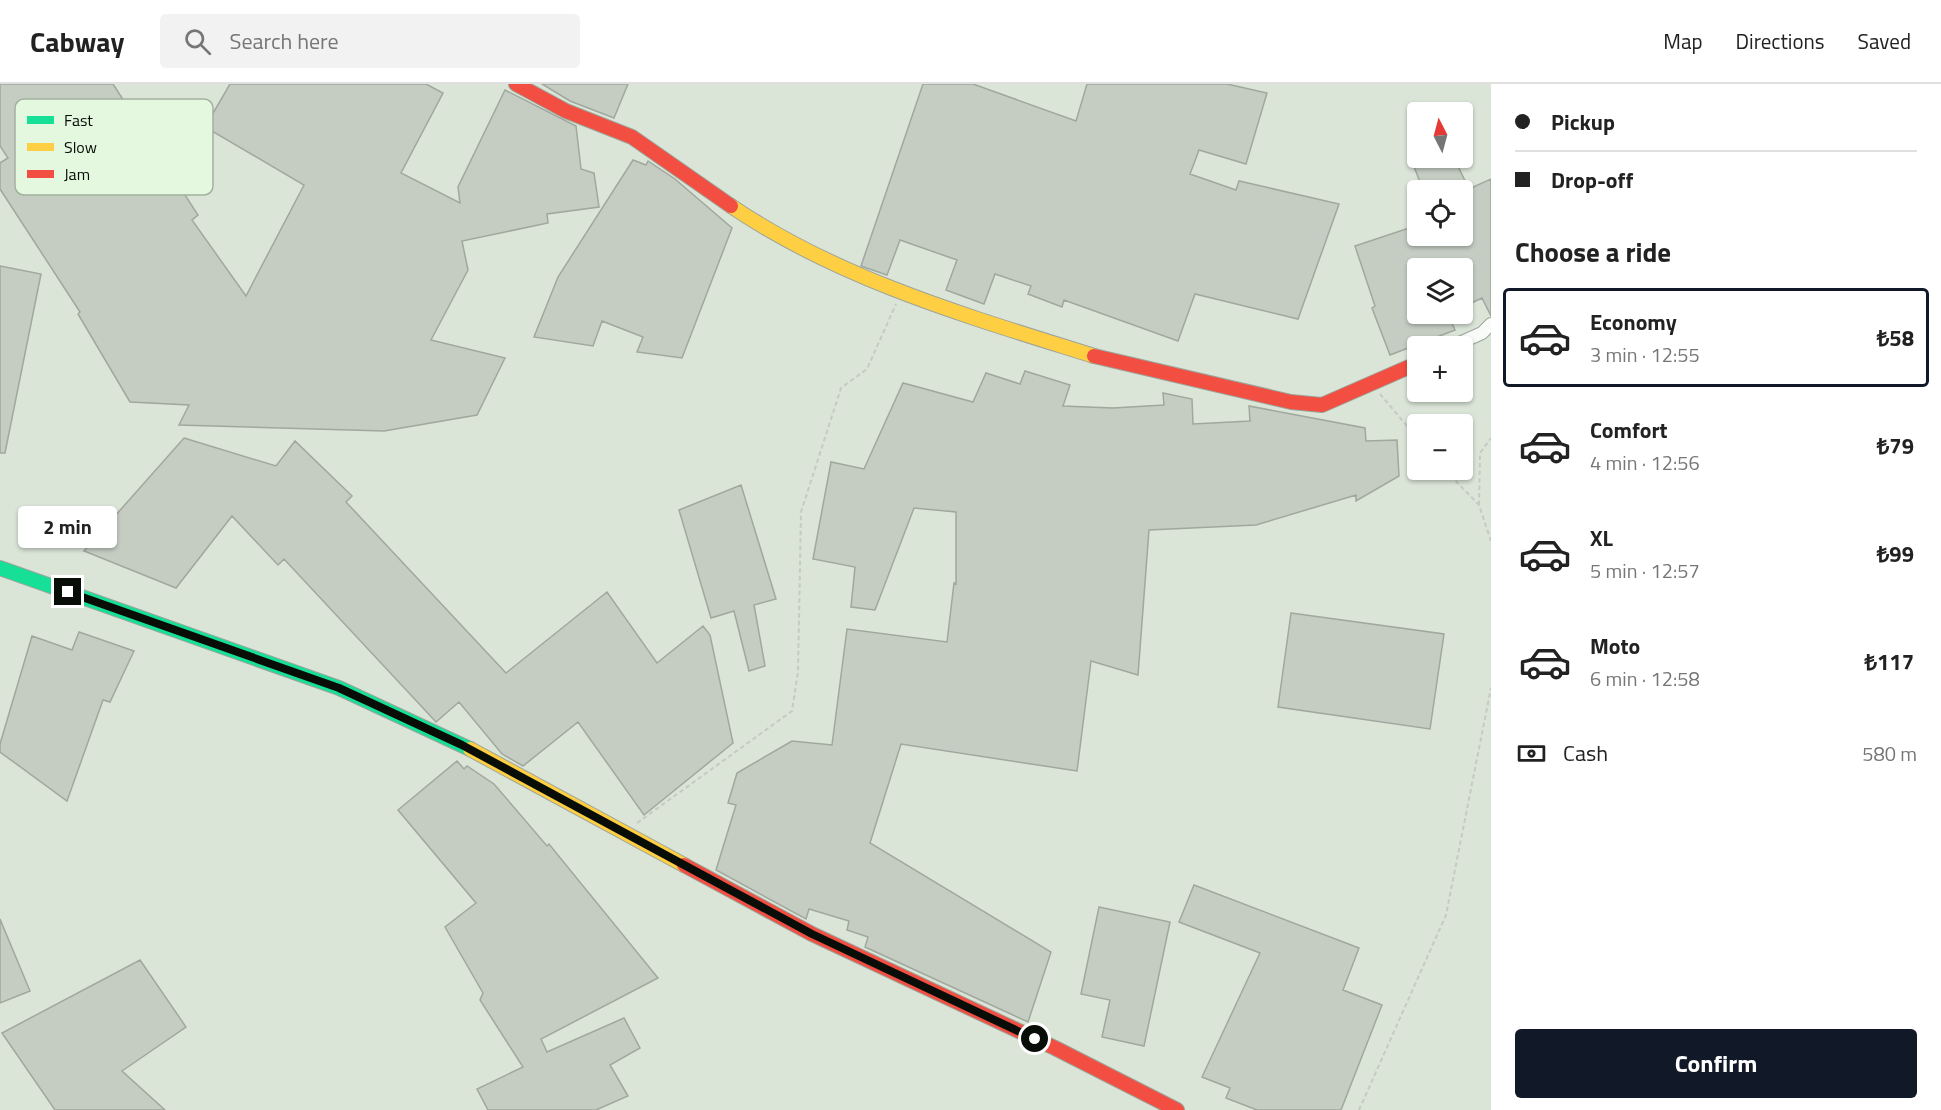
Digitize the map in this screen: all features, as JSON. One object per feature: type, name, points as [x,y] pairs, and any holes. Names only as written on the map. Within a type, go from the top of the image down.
[{"type":"street","points":[[516,84],[566,111],[632,137],[758,224],[854,274],[1112,362],[1291,402],[1322,405],[1373,385],[1407,368]]},
{"type":"street","points":[[1473,337],[1482,333],[1491,324]]},
{"type":"street","points":[[0,568],[339,688],[462,745],[812,934],[1055,1048],[1177,1110]]},
{"type":"path","points":[[624,832],[792,711],[798,672],[801,512],[841,387],[867,369],[902,291]]},
{"type":"path","points":[[1373,385],[1407,426]]},
{"type":"path","points":[[1491,438],[1480,453],[1479,505],[1491,541]]},
{"type":"path","points":[[1455,480],[1479,505]]},
{"type":"path","points":[[1359,1110],[1446,915],[1491,688]]},
{"type":"building","points":[[0,84],[113,84],[123,99],[15,99],[15,195],[185,195],[198,215],[192,220],[246,296],[304,185],[213,132],[213,113],[230,84],[426,84],[443,93],[401,173],[460,203],[458,187],[505,90],[576,126],[581,169],[594,173],[599,207],[547,214],[548,223],[462,241],[468,270],[431,340],[505,358],[477,415],[384,431],[179,425],[189,405],[130,402],[78,314],[80,312],[0,189],[0,163],[8,158],[0,146]]},
{"type":"building","points":[[542,84],[628,84],[614,118],[570,101]]},
{"type":"building","points":[[923,84],[973,84],[1076,121],[1087,84],[1227,84],[1267,93],[1246,164],[1199,150],[1190,174],[1236,190],[1239,181],[1339,204],[1298,319],[1195,294],[1178,341],[1064,300],[1062,307],[1028,294],[1031,286],[995,274],[984,304],[946,290],[957,260],[900,240],[887,275],[861,266]]},
{"type":"building","points":[[633,160],[646,165],[648,161],[675,179],[732,228],[682,358],[637,352],[643,337],[602,321],[593,346],[534,337],[558,277]]},
{"type":"building","points":[[1415,168],[1459,168],[1465,180],[1419,180]]},
{"type":"building","points":[[1491,179],[1491,316],[1482,298],[1473,302],[1473,258],[1407,258],[1407,324],[1452,324],[1455,330],[1439,336],[1407,336],[1407,348],[1390,355],[1372,308],[1375,306],[1355,246],[1407,229],[1407,246],[1473,246],[1473,187]]},
{"type":"building","points":[[0,266],[41,274],[5,453],[0,453]]},
{"type":"building","points":[[1025,371],[1070,385],[1063,406],[1113,408],[1164,405],[1163,393],[1192,399],[1193,424],[1250,421],[1249,406],[1365,428],[1366,441],[1397,440],[1399,476],[1356,501],[1356,495],[1256,525],[1149,530],[1138,675],[1091,661],[1077,771],[901,744],[870,843],[1051,952],[1028,1022],[865,947],[868,937],[847,930],[849,921],[809,909],[806,919],[716,870],[736,805],[728,803],[737,773],[792,741],[832,745],[847,629],[947,642],[954,583],[956,584],[956,512],[914,508],[875,610],[851,607],[855,567],[813,559],[831,462],[864,469],[903,383],[973,402],[986,373],[1020,384]]},
{"type":"building","points":[[184,438],[276,466],[295,441],[352,496],[346,502],[506,673],[607,592],[657,663],[703,626],[710,635],[733,743],[644,815],[578,722],[523,766],[502,754],[459,702],[436,722],[284,559],[278,565],[232,516],[176,588],[84,551]]},
{"type":"building","points":[[741,485],[776,599],[754,605],[765,666],[749,671],[734,611],[711,618],[679,510]]},
{"type":"building","points":[[1291,613],[1444,634],[1430,729],[1278,707]]},
{"type":"building","points":[[79,632],[134,651],[110,702],[103,700],[67,801],[0,752],[0,744],[32,636],[72,650]]},
{"type":"building","points":[[457,761],[464,769],[467,766],[494,784],[547,846],[549,844],[658,978],[541,1039],[547,1052],[624,1018],[640,1048],[610,1065],[628,1096],[596,1110],[488,1110],[477,1089],[523,1067],[480,1000],[483,993],[445,927],[476,903],[398,810]]},
{"type":"building","points":[[1194,885],[1359,948],[1343,990],[1382,1005],[1341,1110],[1257,1110],[1226,1098],[1230,1088],[1202,1077],[1260,953],[1179,922]]},
{"type":"building","points":[[1099,907],[1170,922],[1144,1046],[1102,1037],[1110,1000],[1081,994]]},
{"type":"building","points":[[0,919],[30,991],[0,1003]]},
{"type":"building","points":[[140,960],[186,1027],[122,1071],[165,1110],[55,1110],[2,1033]]},
{"type":"traffic: fast","points":[[0,568],[339,688],[470,749]]},
{"type":"traffic: slow","points":[[731,206],[773,232],[861,276],[953,311],[1094,356]]},
{"type":"traffic: slow","points":[[470,749],[684,865]]},
{"type":"traffic: jam","points":[[516,84],[566,111],[632,137],[731,206]]},
{"type":"traffic: jam","points":[[1094,356],[1291,402],[1322,405],[1407,368]]},
{"type":"traffic: jam","points":[[684,865],[812,934],[1055,1048],[1177,1110]]},
{"type":"route","points":[[68,592],[339,688],[462,745],[812,934],[1035,1039]]}]
